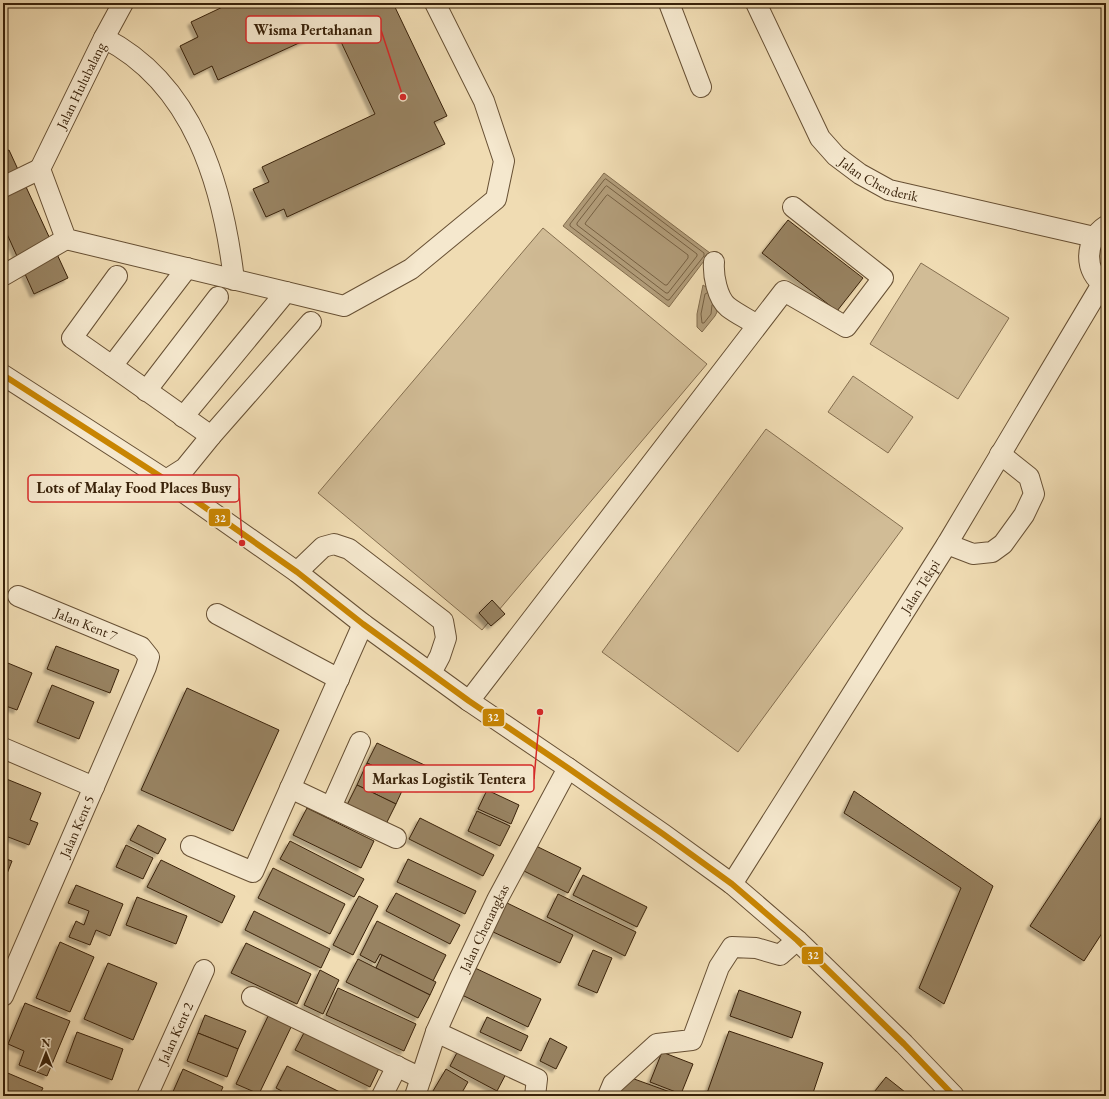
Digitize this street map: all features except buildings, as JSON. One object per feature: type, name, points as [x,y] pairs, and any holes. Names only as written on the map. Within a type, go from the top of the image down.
[{"type":"street","name":"Jalan Hulubalang","points":[[40,170],[104,38],[123,3]]},
{"type":"street","points":[[3,274],[66,239],[344,306],[411,269],[496,199],[504,161],[484,101],[435,3]]},
{"type":"street","points":[[669,3],[701,87]]},
{"type":"street","name":"Jalan Chenderik","points":[[756,3],[820,138],[836,156],[860,174],[889,190],[1100,232]]},
{"type":"street","points":[[104,38],[128,54],[152,73],[177,101],[188,118],[206,158],[215,185],[227,234],[234,280]]},
{"type":"street","points":[[3,187],[40,170],[66,239]]},
{"type":"street","points":[[469,701],[784,291],[846,327],[883,278],[793,207]]},
{"type":"street","points":[[1100,232],[1090,247],[1088,257],[1090,268],[1095,277],[1104,285]]},
{"type":"street","points":[[714,262],[716,284],[726,306],[757,325]]},
{"type":"street","points":[[112,366],[187,268]]},
{"type":"street","points":[[117,276],[72,338],[211,436]]},
{"type":"street","name":"Jalan Tekpi","points":[[732,884],[946,544],[1104,285]]},
{"type":"street","points":[[183,417],[286,292]]},
{"type":"street","points":[[146,391],[218,297]]},
{"type":"street","points":[[166,480],[185,468],[211,436],[311,322]]},
{"type":"street","points":[[3,375],[166,480],[297,572],[363,624],[469,701],[664,834],[732,884],[798,940],[904,1044],[952,1095]]},
{"type":"street","points":[[946,544],[973,554],[992,552],[1003,544],[1024,515],[1034,494],[1029,478],[1000,454]]},
{"type":"street","points":[[297,572],[323,547],[334,544],[349,548],[443,621],[446,638],[440,656],[431,673]]},
{"type":"street","name":"Jalan Kent 7","points":[[18,596],[140,647],[149,657]]},
{"type":"street","points":[[217,614],[339,679]]},
{"type":"street","points":[[191,846],[253,872],[363,624]]},
{"type":"street","name":"Jalan Kent 5","points":[[3,996],[146,668],[149,657]]},
{"type":"street","points":[[331,807],[360,742]]},
{"type":"street","points":[[3,748],[94,787]]},
{"type":"street","name":"Jalan Chenangkas","points":[[418,1087],[436,1032],[460,978],[497,900],[568,768]]},
{"type":"street","points":[[290,788],[396,838]]},
{"type":"street","points":[[608,1096],[613,1084],[657,1044],[692,1040],[719,967],[732,947],[756,948],[780,955],[798,940]]},
{"type":"street","name":"Jalan Kent 2","points":[[147,1096],[204,970]]},
{"type":"street","points":[[252,997],[397,1066],[418,1087]]},
{"type":"street","points":[[436,1032],[538,1079],[535,1096]]},
{"type":"street","points":[[382,1096],[397,1066]]},
{"type":"shaded area","points":[[543,228],[707,364],[482,630],[318,493]]},
{"type":"shaded area","points":[[921,263],[1009,318],[958,399],[870,344]]},
{"type":"shaded area","points":[[853,376],[913,417],[888,453],[828,412]]},
{"type":"shaded area","points":[[766,429],[903,528],[738,752],[602,652]]},
{"type":"water","points":[[604,173],[710,253],[669,307],[563,226]]},
{"type":"water","points":[[703,285],[717,294],[717,312],[702,332],[697,327],[697,314]]},
{"type":"transit line","name":"32","points":[[3,375],[166,480],[297,572],[363,624],[469,701],[663,834],[732,884],[797,940],[904,1044],[954,1096]]},
{"type":"place","name":"Wisma Pertahanan","points":[[403,97]]},
{"type":"place","name":"Lots of Malay Food Places Busy","points":[[242,543]]},
{"type":"place","name":"Markas Logistik Tentera","points":[[540,712]]}]
